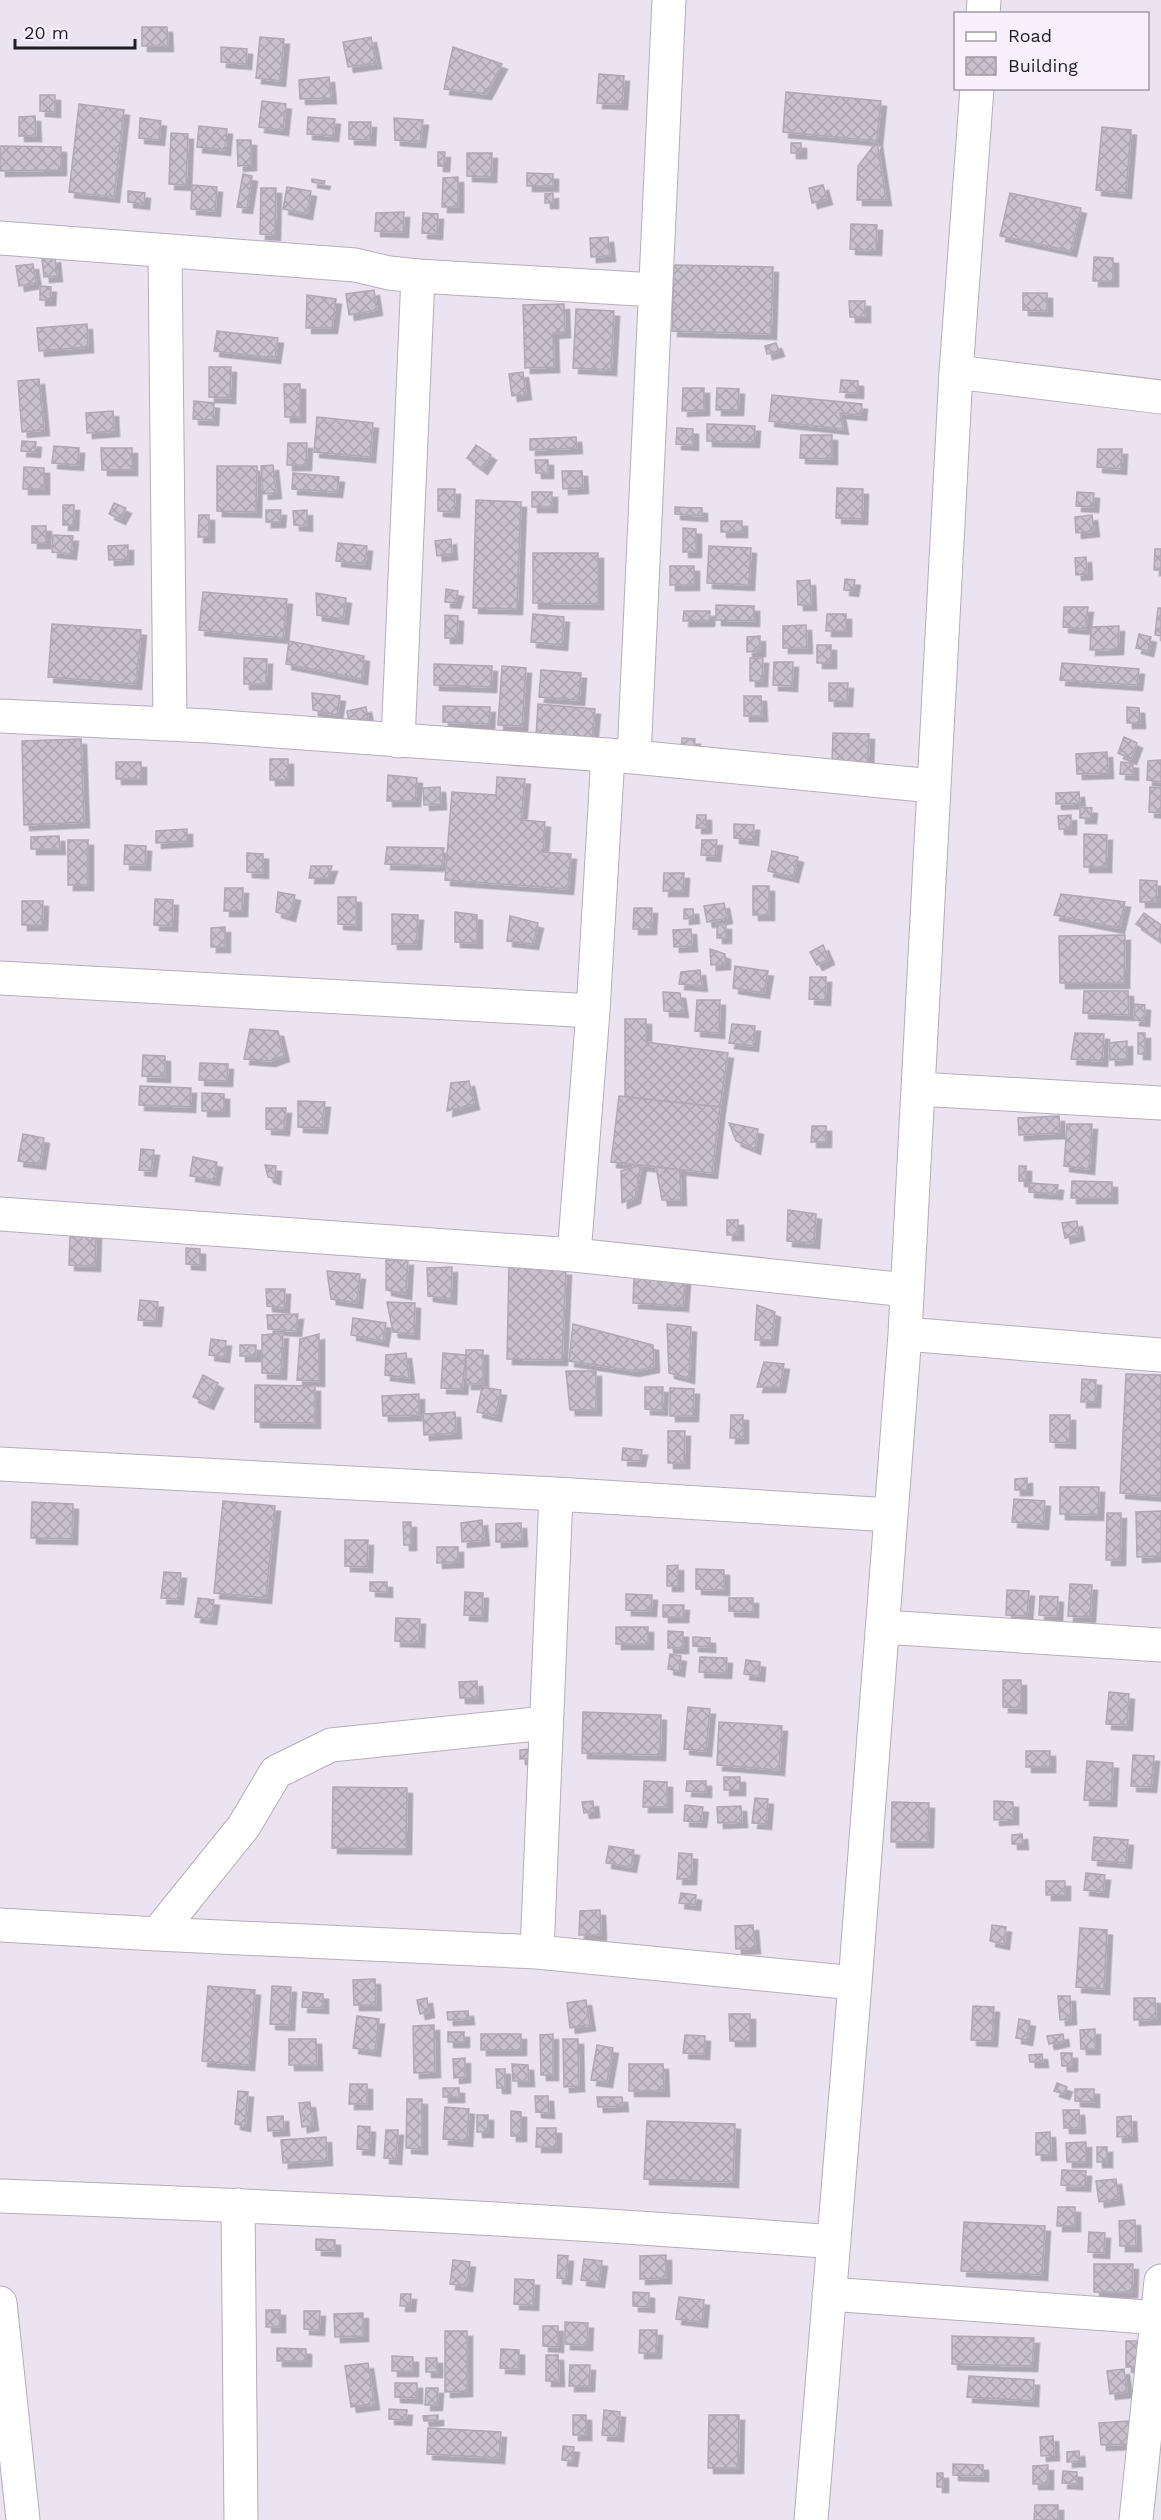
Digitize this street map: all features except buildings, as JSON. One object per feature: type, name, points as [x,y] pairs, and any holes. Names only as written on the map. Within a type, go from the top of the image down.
[{"type":"street","points":[[574,1255],[593,1011],[621,756],[655,290],[669,0]]},
{"type":"street","points":[[811,2520],[905,1334],[956,372],[977,90]]},
{"type":"street","points":[[0,238],[355,265],[389,273],[418,276],[655,290]]},
{"type":"street","points":[[165,250],[170,724]]},
{"type":"street","points":[[398,741],[418,276]]},
{"type":"street","points":[[956,372],[1161,397]]},
{"type":"street","points":[[0,716],[170,724],[621,756],[933,786]]},
{"type":"street","points":[[0,978],[593,1011]]},
{"type":"street","points":[[918,1089],[1161,1103]]},
{"type":"street","points":[[0,1214],[574,1255],[907,1290]]},
{"type":"street","points":[[905,1334],[1161,1355]]},
{"type":"street","points":[[0,1464],[556,1494],[891,1515]]},
{"type":"street","points":[[537,1952],[556,1494]]},
{"type":"street","points":[[883,1627],[1161,1645]]},
{"type":"street","points":[[157,1934],[244,1826],[276,1772],[331,1744],[546,1723]]},
{"type":"street","points":[[0,1925],[537,1952],[855,1983]]},
{"type":"street","points":[[0,2196],[238,2205],[640,2226],[834,2242]]},
{"type":"street","points":[[238,2205],[241,2520]]},
{"type":"street","points":[[1136,2520],[1160,2318],[1161,2281]]},
{"type":"street","points":[[829,2294],[1160,2318]]},
{"type":"street","points":[[0,2303],[23,2520]]}]
